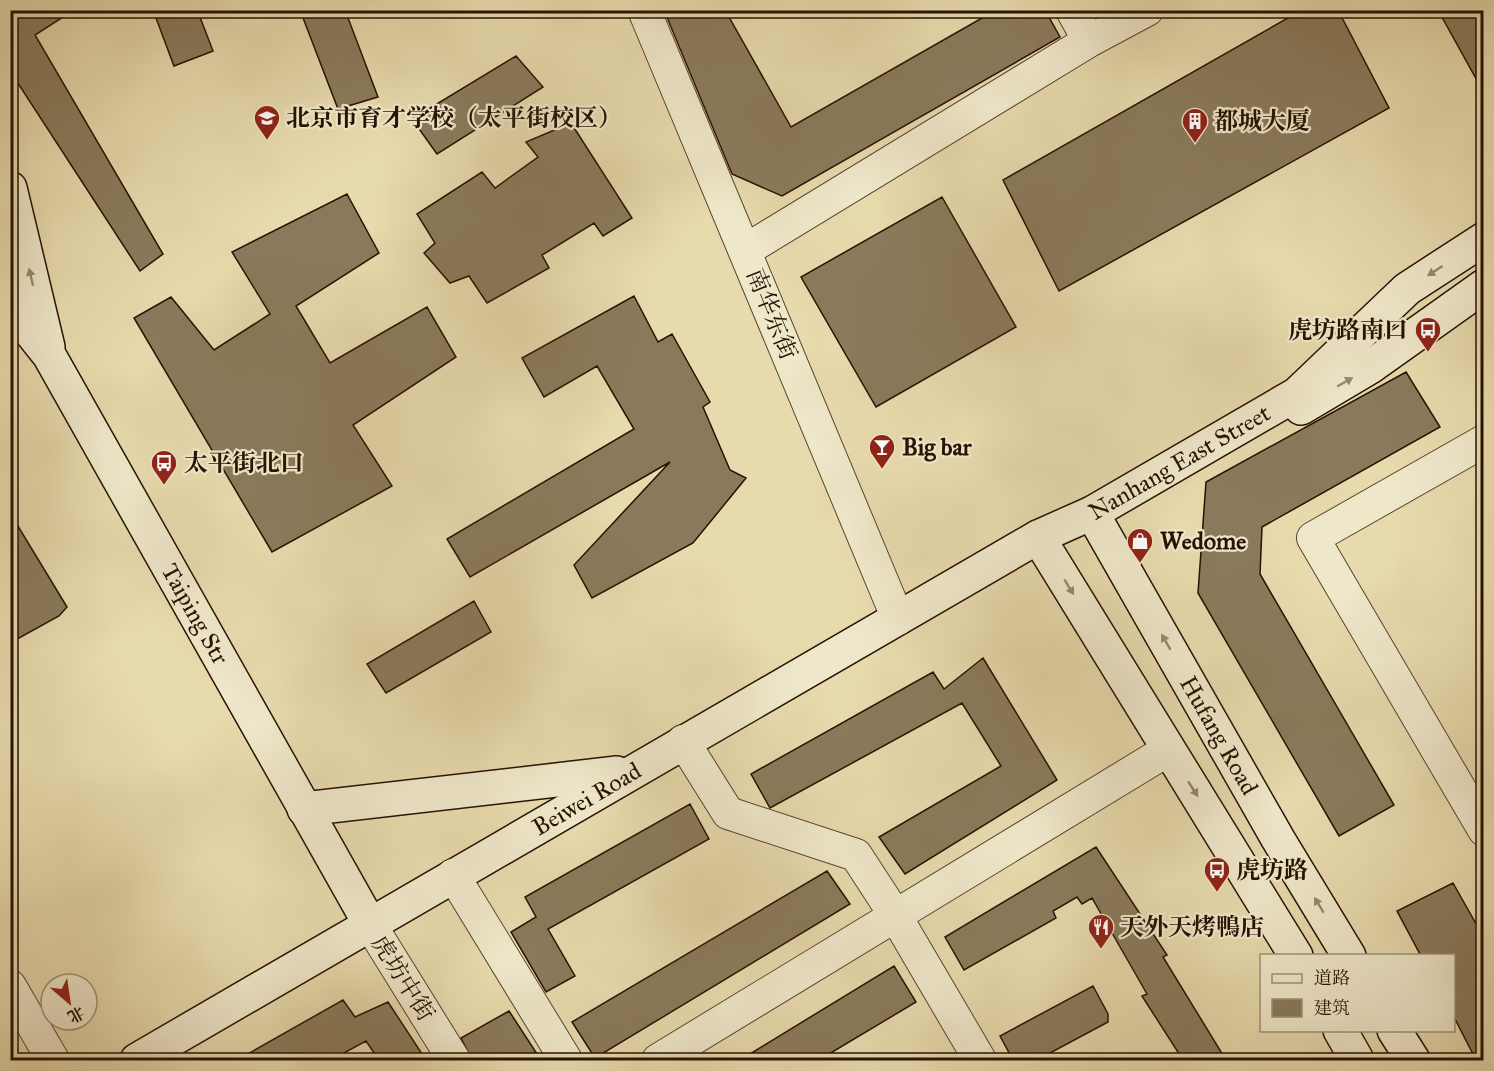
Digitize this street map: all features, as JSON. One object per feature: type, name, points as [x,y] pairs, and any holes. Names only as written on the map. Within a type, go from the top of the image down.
[{"type":"main road","points":[[10,188],[50,355]]},
{"type":"main road","name":"Nanhang East Street","points":[[1092,513],[1297,394],[1407,289],[1484,239]]},
{"type":"main road","name":"Nanhang East Street","points":[[1092,513],[1112,517],[1370,367],[1484,286]]},
{"type":"main road","name":"Taiping Str","points":[[10,306],[50,355],[371,926]]},
{"type":"main road","name":"Beiwei Road","points":[[137,1060],[1038,537],[1092,513]]},
{"type":"main road","name":"Hufang Road","points":[[1092,513],[1278,838],[1348,954]]},
{"type":"main road","name":"Hufang Road","points":[[1038,537],[1295,954]]},
{"type":"main road","points":[[304,809],[631,772]]},
{"type":"main road","points":[[1341,1032],[1357,1060]]},
{"type":"main road","points":[[1395,1032],[1413,1060]]},
{"type":"street","name":"南华东街","points":[[644,10],[898,619]]},
{"type":"street","points":[[1072,10],[1089,41]]},
{"type":"street","points":[[746,250],[1089,41],[1148,10]]},
{"type":"street","points":[[1484,441],[1314,538],[1484,830]]},
{"type":"street","points":[[683,741],[728,813],[856,855],[895,915],[980,1060]]},
{"type":"street","points":[[658,1060],[1168,750]]},
{"type":"street","points":[[453,875],[566,1060]]},
{"type":"street","name":"虎坊中街","points":[[371,926],[454,1060]]},
{"type":"street","points":[[10,986],[53,1060]]},
{"type":"building","points":[[10,10],[74,10],[35,35],[163,254],[140,271],[10,71]]},
{"type":"building","points":[[153,10],[181,10],[184,17],[198,12],[213,51],[174,66]]},
{"type":"building","points":[[300,10],[345,10],[378,97],[338,109]]},
{"type":"building","points":[[664,10],[725,10],[791,127],[996,10],[1045,10],[1060,37],[782,196],[732,174]]},
{"type":"building","name":"都城大厦","points":[[1302,10],[1338,10],[1389,108],[1059,291],[1003,180]]},
{"type":"building","points":[[1438,10],[1484,10],[1484,93]]},
{"type":"building","points":[[516,56],[543,87],[437,154],[412,119]]},
{"type":"building","points":[[571,123],[632,218],[603,236],[594,223],[542,255],[549,268],[487,303],[469,276],[450,283],[424,253],[435,243],[417,214],[482,172],[495,188],[538,157],[526,142]]},
{"type":"building","points":[[347,194],[379,253],[296,306],[330,363],[427,307],[456,357],[353,425],[392,486],[272,552],[134,318],[171,297],[214,350],[270,314],[232,252]]},
{"type":"building","points":[[942,197],[1016,327],[876,407],[801,277]]},
{"type":"building","points":[[634,296],[658,342],[672,334],[710,402],[703,407],[730,470],[746,478],[693,543],[592,598],[574,565],[670,462],[470,577],[447,539],[634,429],[597,366],[544,397],[522,358]]},
{"type":"building","points":[[1406,372],[1440,427],[1262,527],[1260,574],[1394,805],[1339,836],[1198,593],[1206,482]]},
{"type":"building","points":[[10,513],[67,607],[59,616],[10,643]]},
{"type":"building","points":[[474,601],[491,632],[386,693],[367,664]]},
{"type":"building","points":[[983,658],[1057,780],[905,874],[879,837],[1001,766],[962,703],[770,808],[751,774],[933,672],[944,689]]},
{"type":"building","points":[[690,804],[709,839],[548,929],[575,976],[546,992],[511,932],[536,917],[525,897]]},
{"type":"building","points":[[1096,847],[1167,955],[1163,957],[1226,1060],[1183,1060],[1142,996],[1147,994],[1092,898],[1082,904],[1077,897],[1053,911],[1056,918],[964,970],[945,937]]},
{"type":"building","points":[[827,871],[850,904],[595,1058],[572,1022]]},
{"type":"building","points":[[1453,883],[1484,938],[1484,1060],[1476,1060],[1455,1019],[1455,954],[1420,954],[1397,911]]},
{"type":"building","points":[[894,966],[916,1002],[819,1060],[740,1060]]},
{"type":"building","points":[[1093,986],[1108,1014],[1108,1022],[1037,1060],[1013,1060],[1000,1036]]},
{"type":"building","points":[[343,1000],[355,1017],[388,1002],[426,1060],[379,1060],[366,1041],[331,1060],[237,1060]]},
{"type":"building","points":[[509,1011],[541,1060],[472,1060],[461,1038]]},
{"type":"place","name":"北京市育才学校（太平街校区）","points":[[267,141]]},
{"type":"place","name":"都城大厦","points":[[1195,144]]},
{"type":"place","name":"虎坊路南口","points":[[1428,353]]},
{"type":"place","name":"Big bar","points":[[882,470]]},
{"type":"place","name":"太平街北口","points":[[164,486]]},
{"type":"place","name":"Wedome","points":[[1140,564]]},
{"type":"place","name":"虎坊路","points":[[1217,893]]},
{"type":"place","name":"天外天烤鴨店","points":[[1101,950]]}]
